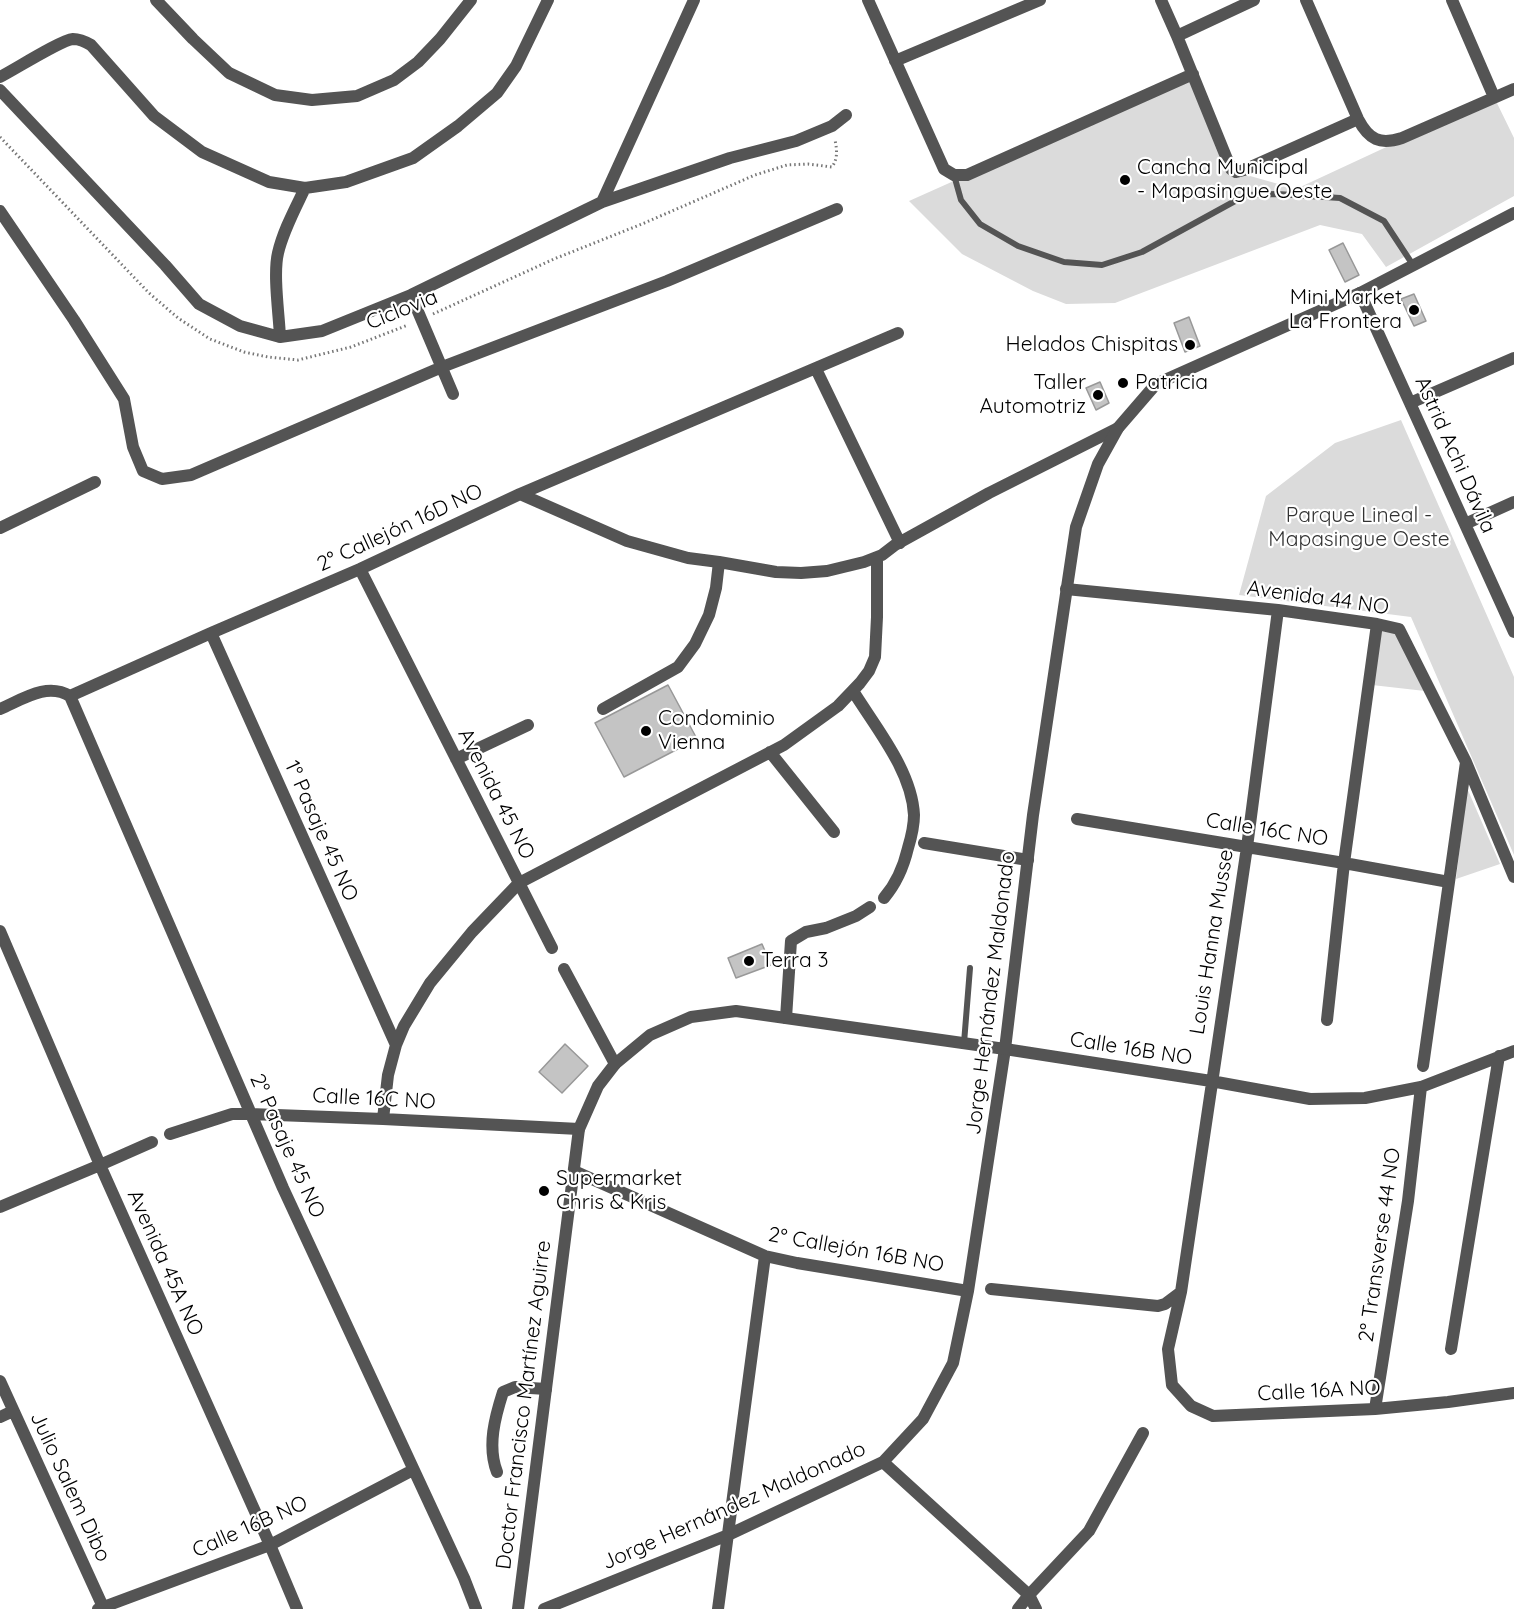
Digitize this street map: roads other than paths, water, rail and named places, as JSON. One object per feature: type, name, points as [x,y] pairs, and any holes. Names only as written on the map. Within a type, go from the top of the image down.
[{"type":"street","points":[[156,0],[229,73],[275,95],[312,100],[357,96],[394,80],[418,62],[471,0]]},
{"type":"street","points":[[0,77],[72,39],[83,41],[91,45],[154,116],[202,152],[269,182],[304,188],[346,182],[413,158],[458,126],[497,93],[516,66],[548,0]]},
{"type":"street","points":[[602,202],[694,0]]},
{"type":"street","points":[[868,0],[944,169],[954,175],[967,175],[1192,74]]},
{"type":"street","points":[[896,61],[1040,0]]},
{"type":"street","points":[[1161,0],[1231,169],[1236,172],[1244,170],[1358,119]]},
{"type":"street","points":[[1177,36],[1254,0]]},
{"type":"street","points":[[1306,0],[1364,131],[1380,141],[1389,142],[1402,138],[1514,89]]},
{"type":"street","points":[[1452,0],[1494,98]]},
{"type":"street","points":[[0,90],[199,304],[240,326],[280,337],[322,331],[411,295],[602,202],[730,158],[796,141],[832,126],[846,115]]},
{"type":"street","points":[[280,337],[277,254],[304,188]]},
{"type":"street","points":[[0,211],[124,399],[133,447],[143,471],[162,479],[191,475],[442,367],[667,281],[837,209]]},
{"type":"street","name":"Jorge Hernández Maldonado","points":[[544,1609],[728,1535],[884,1462],[922,1419],[953,1363],[968,1291],[1005,1049],[1028,860],[1076,526],[1098,464],[1118,428],[1156,384],[1360,293],[1514,213]]},
{"type":"street","name":"Astrid Achi Dávila","points":[[1360,293],[1514,632]]},
{"type":"street","points":[[411,295],[453,394]]},
{"type":"street","name":"2° Callejón 16D NO","points":[[70,696],[360,569],[520,494],[898,333]]},
{"type":"street","points":[[1410,403],[1514,358]]},
{"type":"street","points":[[816,369],[900,543]]},
{"type":"street","points":[[520,494],[627,541],[688,558],[776,572],[827,571],[877,557],[989,493],[1118,428]]},
{"type":"street","points":[[0,528],[95,482]]},
{"type":"street","points":[[1465,524],[1514,502]]},
{"type":"street","points":[[552,948],[519,883],[784,745],[838,706],[853,691],[869,671],[875,657],[877,557]]},
{"type":"street","points":[[603,709],[678,666],[695,644],[709,615],[716,588],[718,562]]},
{"type":"street","name":"Avenida 45 NO","points":[[360,569],[519,883],[472,932],[430,983],[404,1026],[388,1075],[383,1119]]},
{"type":"street","name":"Avenida 44 NO","points":[[1066,589],[1278,610],[1399,629],[1466,762],[1514,878]]},
{"type":"street","name":"Louis Hanna Musse","points":[[1168,1349],[1181,1292],[1278,610]]},
{"type":"street","points":[[1327,1020],[1344,863],[1377,624]]},
{"type":"street","name":"1° Pasaje 45 NO","points":[[211,633],[396,1045]]},
{"type":"street","points":[[0,709],[44,690],[63,691],[70,696]]},
{"type":"street","points":[[853,691],[902,769],[911,795],[914,817],[905,860],[884,898]]},
{"type":"street","name":"2° Pasaje 45 NO","points":[[70,696],[250,1114],[464,1578],[476,1609]]},
{"type":"street","points":[[456,759],[528,725]]},
{"type":"street","points":[[770,752],[834,832]]},
{"type":"street","points":[[1423,1066],[1466,762]]},
{"type":"street","name":"Calle 16C NO","points":[[1077,819],[1449,882]]},
{"type":"street","points":[[924,843],[1028,860]]},
{"type":"street","points":[[786,1018],[791,941],[806,932],[826,928],[856,916],[870,907]]},
{"type":"street","name":"Avenida 45A NO","points":[[0,931],[100,1166],[297,1609]]},
{"type":"street","points":[[564,969],[615,1064]]},
{"type":"street","name":"Calle 16B NO","points":[[736,1011],[1005,1049],[1310,1099],[1365,1098],[1422,1087],[1514,1051]]},
{"type":"street","name":"Doctor Francisco Martínez Aguirre","points":[[518,1609],[579,1129],[598,1086],[615,1064],[650,1035],[691,1017],[736,1011]]},
{"type":"street","points":[[1451,1349],[1499,1056]]},
{"type":"street","name":"2° Transverse 44 NO","points":[[1375,1409],[1408,1201],[1422,1087]]},
{"type":"street","name":"Calle 16C NO","points":[[171,1134],[232,1114],[579,1129]]},
{"type":"street","points":[[0,1207],[152,1142]]},
{"type":"street","name":"2° Callejón 16B NO","points":[[574,1171],[765,1256],[968,1291]]},
{"type":"street","points":[[718,1609],[765,1256]]},
{"type":"street","points":[[991,1290],[1158,1306],[1165,1304],[1181,1292]]},
{"type":"street","name":"Calle 16A NO","points":[[1168,1349],[1172,1385],[1191,1406],[1213,1416],[1375,1409],[1514,1393]]},
{"type":"street","name":"Julio Salem Dibo","points":[[0,1381],[102,1608]]},
{"type":"street","points":[[497,1472],[493,1461],[493,1443],[496,1415],[503,1392],[515,1387],[546,1389]]},
{"type":"street","points":[[0,1417],[13,1411]]},
{"type":"street","points":[[1018,1609],[1089,1531],[1143,1433]]},
{"type":"street","points":[[884,1462],[1029,1595],[1036,1609]]},
{"type":"street","name":"Calle 16B NO","points":[[102,1608],[270,1545],[413,1470]]},
{"type":"lane","points":[[954,175],[961,201],[980,224],[1018,246],[1064,262],[1102,265],[1142,252],[1246,195],[1277,194],[1340,198],[1348,202],[1384,221],[1413,265]]},
{"type":"lane","points":[[964,1043],[970,968]]},
{"type":"place","name":"Cancha Municipal - Mapasingue Oeste","points":[[1125,180]]},
{"type":"place","name":"Mini Market La Frontera","points":[[1414,310]]},
{"type":"place","name":"Helados Chispitas","points":[[1190,345]]},
{"type":"place","name":"Patricia","points":[[1123,383]]},
{"type":"place","name":"Taller Automotriz","points":[[1098,395]]},
{"type":"place","name":"Condominio Vienna","points":[[646,731]]},
{"type":"place","name":"Terra 3","points":[[749,961]]},
{"type":"place","name":"Supermarket Chris & Kris","points":[[544,1191]]},
{"type":"park label","name":"Parque Lineal - Mapasingue Oeste","points":[[1359,528]]}]
